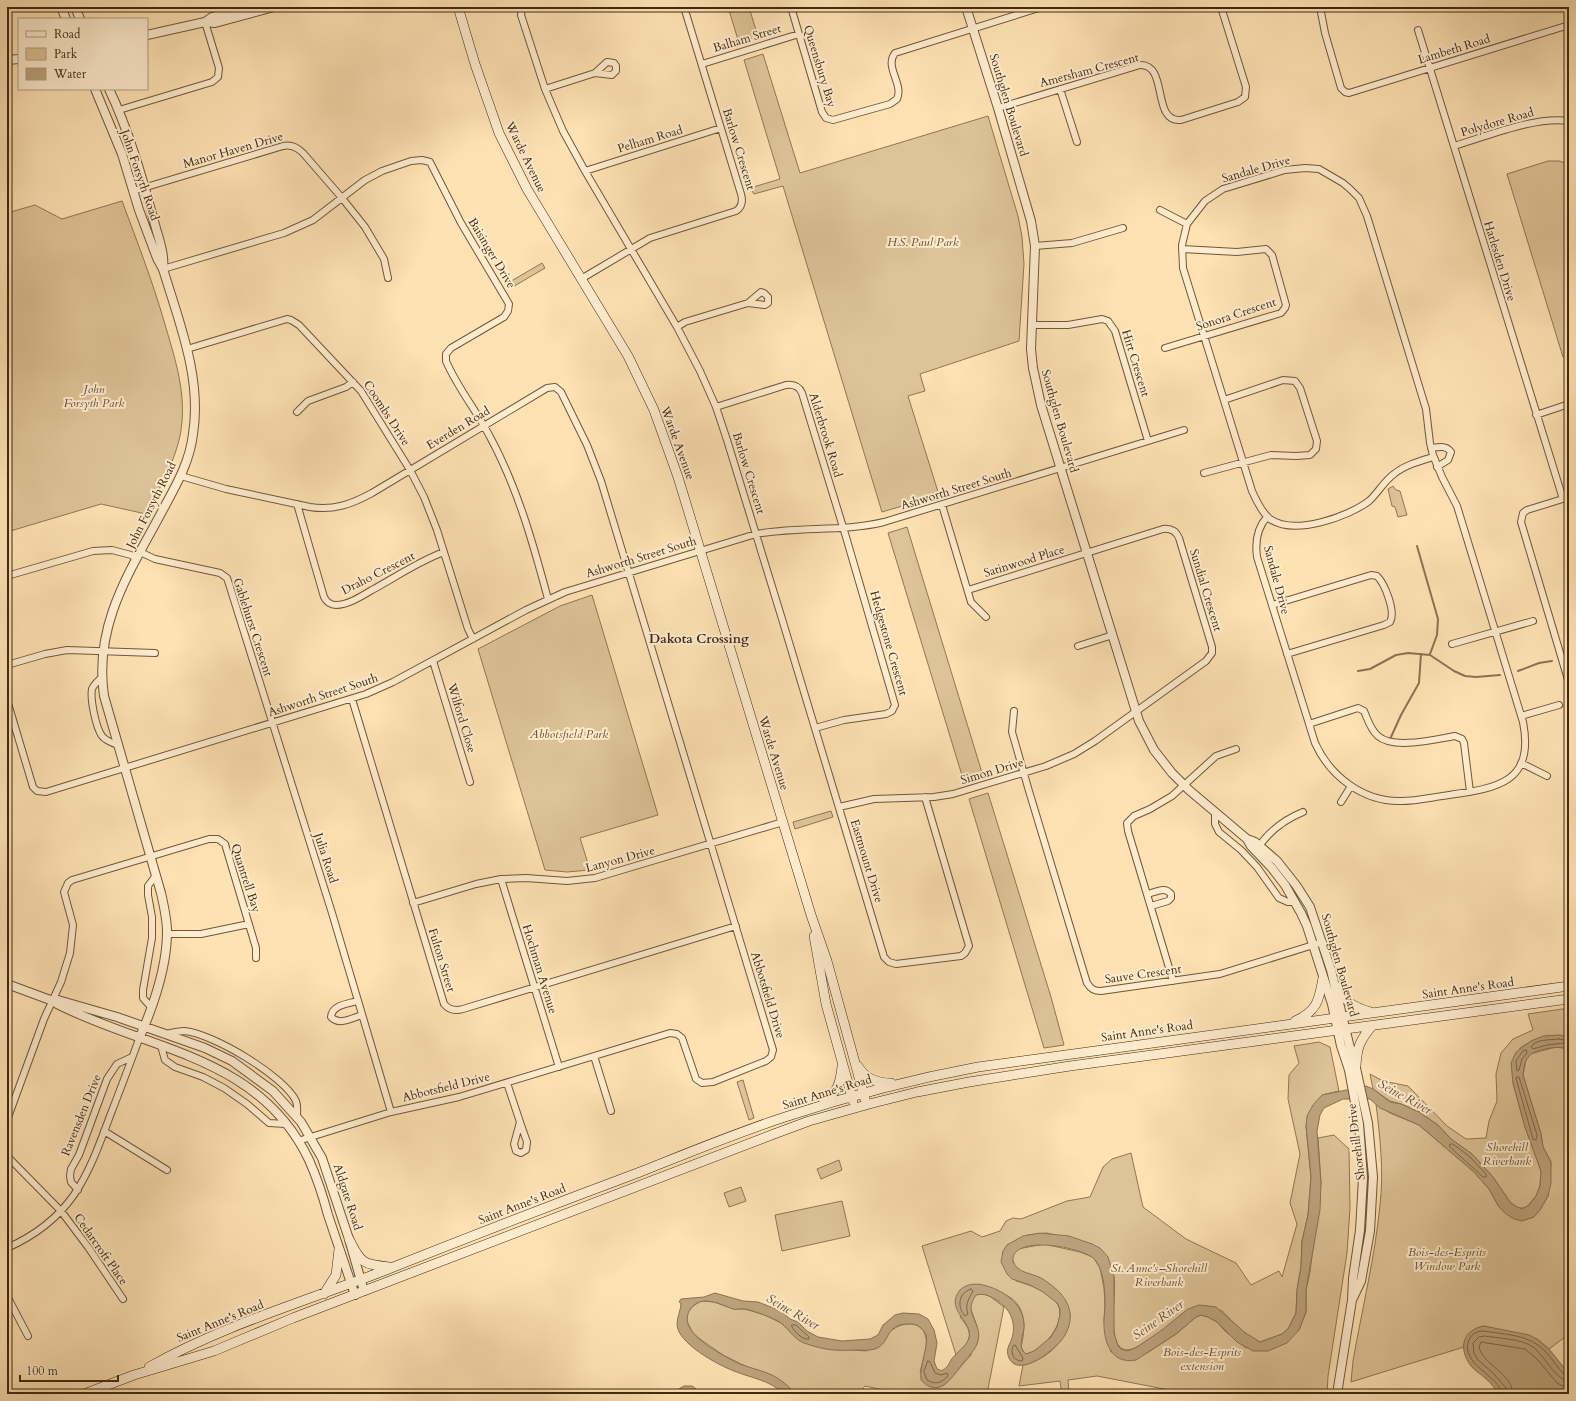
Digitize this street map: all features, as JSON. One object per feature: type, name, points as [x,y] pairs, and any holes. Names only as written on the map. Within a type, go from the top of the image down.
[{"type":"main road","name":"Warde Avenue","points":[[458,7],[475,64],[500,133],[527,189],[628,356],[654,410],[676,471],[811,915],[827,961],[864,1093],[866,1105]]},
{"type":"main road","name":"Warde Avenue","points":[[811,915],[826,1004],[854,1108]]},
{"type":"main road","points":[[1284,1025],[1304,1016],[1315,1008],[1319,998],[1323,978]]},
{"type":"main road","points":[[1335,985],[1349,1003],[1362,1010],[1376,1013]]},
{"type":"main road","name":"Saint Anne's Road","points":[[134,1375],[167,1356],[217,1334],[392,1268],[438,1248],[771,1121],[852,1096],[978,1067],[1569,986]]},
{"type":"main road","name":"Saint Anne's Road","points":[[84,1394],[134,1375],[214,1351],[293,1318],[774,1134],[809,1121],[854,1108],[917,1092],[1009,1075],[1569,999]]},
{"type":"main road","points":[[1354,1068],[1358,1048],[1362,1038],[1372,1026]]},
{"type":"main road","points":[[852,1054],[859,1069],[870,1079],[878,1082],[900,1084]]},
{"type":"main road","points":[[806,1110],[824,1101],[836,1092],[840,1082],[842,1064]]},
{"type":"main road","points":[[349,1240],[357,1255],[367,1264],[392,1268]]},
{"type":"main road","points":[[324,1294],[336,1275],[340,1249]]},
{"type":"street","points":[[75,7],[80,18]]},
{"type":"street","points":[[205,22],[212,17],[250,7]]},
{"type":"street","points":[[148,35],[205,22],[215,23],[274,7]]},
{"type":"street","name":"Barlow Crescent","points":[[522,7],[521,15],[545,89],[563,131],[677,327],[700,371],[716,407],[756,534]]},
{"type":"street","name":"Barlow Crescent","points":[[581,279],[631,248],[659,234],[733,212],[740,208],[742,197],[684,7]]},
{"type":"street","name":"Queensbury Bay","points":[[791,7],[822,112],[826,118],[834,120],[890,104],[895,101],[898,97],[899,90],[891,63],[895,53],[972,28]]},
{"type":"street","name":"Southglen Boulevard","points":[[966,7],[998,108],[1031,221],[1035,246],[1031,349],[1032,368],[1041,405],[1060,468],[1136,712],[1154,750],[1162,762],[1183,785],[1257,848],[1277,861],[1296,885],[1310,907],[1323,942],[1335,985],[1342,1029]]},
{"type":"street","points":[[972,28],[1042,7]]},
{"type":"street","name":"Amersham Crescent","points":[[998,108],[1140,65],[1149,66],[1154,72],[1166,114],[1173,119],[1181,120],[1243,100],[1246,94],[1246,87],[1221,7]]},
{"type":"street","name":"Lambeth Road","points":[[1320,7],[1324,32],[1341,88],[1345,92],[1351,92],[1569,25]]},
{"type":"street","points":[[62,8],[63,18]]},
{"type":"street","points":[[62,8],[66,18]]},
{"type":"street","points":[[119,110],[212,82],[218,77],[219,68],[205,22]]},
{"type":"street","name":"Harlesden Drive","points":[[1418,30],[1536,415],[1566,498]]},
{"type":"street","name":"Balham Street","points":[[702,64],[799,34]]},
{"type":"street","points":[[7,60],[18,59]]},
{"type":"street","points":[[545,89],[596,73]]},
{"type":"street","points":[[1060,89],[1077,142]]},
{"type":"street","name":"John Forsyth Road","points":[[95,90],[122,154],[133,191],[157,258],[163,269],[187,349],[194,380],[196,399],[195,420],[190,450],[181,476],[111,612],[103,651],[102,677],[104,696],[156,875],[163,903],[167,934],[161,976],[145,1026],[139,1039]]},
{"type":"street","name":"John Forsyth Road","points":[[109,90],[119,110],[145,187],[163,256],[163,269]]},
{"type":"street","name":"Polydore Road","points":[[1454,146],[1536,122],[1549,120],[1569,121]]},
{"type":"street","name":"Pelham Road","points":[[585,171],[722,128]]},
{"type":"street","name":"Manor Haven Drive","points":[[133,191],[288,145],[295,146],[358,217],[384,259],[388,278]]},
{"type":"street","name":"Baisinger Drive","points":[[163,269],[284,233],[314,220],[365,180],[392,167],[418,160],[425,160],[432,164],[461,223],[509,304],[508,311],[504,317],[451,348],[445,357],[447,364],[484,426],[507,472],[517,496],[548,599]]},
{"type":"street","name":"Sandale Drive","points":[[1305,168],[1319,169],[1338,180],[1359,198],[1364,208],[1388,281],[1426,409],[1433,456],[1457,506],[1525,731],[1526,747],[1521,763],[1516,772],[1505,782],[1490,789],[1400,802],[1364,794],[1351,786],[1332,770],[1322,757],[1315,743],[1257,557],[1257,534],[1267,517],[1256,500],[1243,462],[1183,268],[1182,249],[1187,224],[1205,201],[1219,192],[1285,170],[1305,168]]},
{"type":"street","points":[[1160,210],[1187,224]]},
{"type":"street","points":[[1035,246],[1072,243],[1123,228]]},
{"type":"street","name":"Sonora Crescent","points":[[1165,348],[1280,313],[1285,308],[1286,299],[1272,255],[1266,249],[1237,252],[1182,249]]},
{"type":"street","points":[[677,327],[685,322],[748,303]]},
{"type":"street","name":"Coombs Drive","points":[[187,349],[287,319],[299,325],[353,382],[368,401],[410,470],[429,509],[468,629],[473,639]]},
{"type":"street","name":"Hirt Crescent","points":[[1032,325],[1068,325],[1102,319],[1108,321],[1115,331],[1148,441]]},
{"type":"street","points":[[1204,473],[1271,454],[1304,456],[1315,452],[1316,441],[1302,394],[1298,384],[1292,380],[1287,380],[1224,400]]},
{"type":"street","points":[[297,412],[308,401],[346,387],[353,382]]},
{"type":"street","name":"Alderbrook Road","points":[[716,407],[786,385],[792,385],[799,388],[802,393],[843,527]]},
{"type":"street","name":"Everden Road","points":[[181,476],[226,489],[319,509],[343,506],[361,499],[547,388],[555,387],[562,392],[595,463],[629,572]]},
{"type":"street","points":[[1536,415],[1569,404]]},
{"type":"street","name":"Ashworth Street South","points":[[7,700],[33,786],[37,791],[46,792],[352,698],[393,682],[526,610],[565,592],[756,534],[776,531],[878,524],[1184,430]]},
{"type":"street","points":[[1431,448],[1443,447],[1447,448],[1451,452],[1448,460],[1437,467]]},
{"type":"street","points":[[1267,517],[1279,523],[1299,526],[1315,523],[1343,514],[1360,507],[1369,500],[1395,473],[1405,467],[1433,456]]},
{"type":"street","points":[[1566,498],[1527,510],[1522,515],[1521,522],[1569,683]]},
{"type":"street","name":"Draho Crescent","points":[[297,504],[324,596],[331,605],[339,605],[353,600],[428,559],[444,552]]},
{"type":"street","points":[[942,505],[971,602],[986,617]]},
{"type":"street","name":"Hedgestone Crescent","points":[[815,728],[850,719],[886,714],[892,711],[895,704],[843,527]]},
{"type":"street","name":"Sundial Crescent","points":[[1087,552],[1168,528],[1175,532],[1179,538],[1212,647],[1212,653],[1206,661],[1136,712]]},
{"type":"street","name":"Eastmount Drive","points":[[756,534],[884,957],[889,962],[896,964],[961,956],[969,946],[925,798]]},
{"type":"street","points":[[7,576],[93,551],[112,550],[131,555],[139,555]]},
{"type":"street","name":"Satinwood Place","points":[[968,590],[1087,552]]},
{"type":"street","name":"Gablehurst Crescent","points":[[139,555],[220,573],[227,578],[272,723]]},
{"type":"street","name":"Abbotsfield Drive","points":[[298,1141],[310,1136],[391,1112],[440,1102],[507,1083],[666,1034],[675,1033],[682,1038],[696,1079],[705,1084],[769,1060],[773,1050],[629,572]]},
{"type":"street","points":[[1272,605],[1371,575],[1377,576],[1384,585],[1393,614],[1390,622],[1384,626],[1287,654]]},
{"type":"street","points":[[1452,644],[1533,620]]},
{"type":"street","points":[[1078,646],[1113,635]]},
{"type":"street","points":[[7,665],[56,652],[77,650],[155,653]]},
{"type":"street","name":"Wilford Close","points":[[433,661],[470,782]]},
{"type":"street","points":[[102,677],[94,684],[92,690],[91,698],[94,711],[101,735],[110,742],[118,745]]},
{"type":"street","name":"Fulton Street","points":[[352,698],[446,1007],[454,1010],[460,1010],[736,926]]},
{"type":"street","points":[[1521,716],[1559,705]]},
{"type":"street","points":[[1309,724],[1358,708],[1364,711],[1370,726],[1377,735],[1387,740],[1404,743],[1455,736],[1459,737],[1464,743],[1470,792]]},
{"type":"street","points":[[1014,711],[1012,732],[1024,773]]},
{"type":"street","name":"Simon Drive","points":[[839,807],[874,799],[925,798],[953,794],[1046,766],[1074,754],[1136,712]]},
{"type":"street","name":"Julia Road","points":[[272,723],[391,1112]]},
{"type":"street","points":[[1173,981],[1128,831],[1127,823],[1134,816],[1150,809],[1172,796],[1216,756],[1236,749]]},
{"type":"street","points":[[1521,763],[1547,776]]},
{"type":"street","name":"Sauve Crescent","points":[[1024,773],[1089,986],[1096,991],[1224,973],[1323,942]]},
{"type":"street","points":[[1341,802],[1351,786]]},
{"type":"street","points":[[1215,812],[1215,824],[1219,832],[1241,850],[1257,867],[1279,898],[1288,902],[1295,902]]},
{"type":"street","points":[[1257,848],[1265,836],[1279,824],[1303,812]]},
{"type":"street","name":"Lanyon Drive","points":[[414,903],[501,878],[567,881],[595,878],[783,822]]},
{"type":"street","name":"Quantrell Bay","points":[[150,856],[214,838],[222,840],[225,844],[256,948],[256,958]]},
{"type":"street","name":"Southglen Boulevard","points":[[1257,848],[1285,885],[1307,926],[1323,978],[1339,1017]]},
{"type":"street","points":[[7,1120],[44,1019],[53,1001],[66,965],[72,940],[73,925],[64,892],[68,883],[72,880],[150,856]]},
{"type":"street","points":[[151,1007],[143,998],[143,990],[152,938],[152,917],[148,886],[156,875]]},
{"type":"street","name":"Hochman Avenue","points":[[501,878],[559,1067]]},
{"type":"street","points":[[1148,894],[1165,890],[1171,894],[1171,898],[1168,901],[1151,906]]},
{"type":"street","name":"Quantrell Bay","points":[[167,934],[201,934],[249,924]]},
{"type":"street","name":"Aldgate Road","points":[[7,984],[53,1001],[118,1017],[205,1048],[232,1061],[273,1091],[297,1116],[310,1136],[325,1165],[361,1279],[360,1293]]},
{"type":"street","name":"Aldgate Road","points":[[53,1001],[63,1008],[139,1039],[198,1060],[228,1074],[265,1101],[286,1124],[310,1161],[351,1283],[360,1293]]},
{"type":"street","points":[[357,1001],[338,1007],[334,1010],[331,1017],[334,1020],[342,1021],[362,1015]]},
{"type":"street","name":"Shorehill Drive","points":[[1342,1029],[1368,1123],[1373,1177],[1370,1231],[1361,1281],[1352,1300]]},
{"type":"street","points":[[7,1248],[29,1237],[61,1211],[78,1190],[92,1164],[139,1039]]},
{"type":"street","points":[[161,1046],[165,1060],[169,1064],[214,1082],[247,1104],[269,1122],[286,1124]]},
{"type":"street","points":[[594,1056],[612,1111]]},
{"type":"street","name":"Ravensden Drive","points":[[78,1190],[71,1182],[71,1169],[79,1155],[107,1079],[117,1064],[132,1057]]},
{"type":"street","name":"Shorehill Drive","points":[[1339,1391],[1360,1230],[1363,1178],[1354,1068]]},
{"type":"street","points":[[507,1083],[520,1122]]},
{"type":"street","points":[[104,1131],[167,1170]]},
{"type":"street","name":"Cedarcroft Place","points":[[7,1156],[61,1211],[88,1247],[123,1299]]},
{"type":"street","points":[[7,1296],[28,1336]]},
{"type":"green space","points":[[728,7],[749,7],[758,37],[739,43]]},
{"type":"green space","name":"H.S. Paul Park","points":[[763,54],[800,173],[988,116],[1018,216],[1022,237],[1024,264],[1019,341],[920,374],[925,391],[908,396],[939,495],[882,512],[783,186],[754,194],[750,188],[780,179],[744,60]]},
{"type":"green space","points":[[1548,161],[1559,161],[1569,164],[1569,355],[1563,357],[1507,174]]},
{"type":"green space","name":"John Forsyth Park","points":[[122,201],[164,321],[179,378],[182,421],[180,436],[174,456],[166,476],[146,514],[101,504],[7,532],[7,213],[35,205],[62,219]]},
{"type":"green space","points":[[542,263],[545,268],[511,288],[508,283]]},
{"type":"green space","points":[[1393,486],[1396,490],[1400,491],[1407,515],[1398,517],[1395,507],[1392,506],[1388,489]]},
{"type":"green space","points":[[907,527],[983,776],[964,782],[888,533]]},
{"type":"green space","name":"Abbotsfield Park","points":[[592,595],[658,815],[580,838],[590,870],[567,872],[545,870],[478,649],[560,606]]},
{"type":"green space","points":[[988,793],[1051,997],[1064,1045],[1044,1048],[969,799]]},
{"type":"green space","points":[[831,811],[833,817],[795,829],[793,822]]},
{"type":"green space","name":"Shorehill Riverbank","points":[[1569,1008],[1569,1037],[1556,1035],[1544,1037],[1532,1041],[1520,1048],[1513,1083],[1525,1127],[1541,1171],[1540,1186],[1536,1196],[1526,1208],[1518,1208],[1510,1202],[1493,1177],[1472,1154],[1451,1139],[1438,1125],[1419,1112],[1390,1101],[1373,1089],[1370,1074],[1383,1081],[1408,1086],[1447,1126],[1466,1139],[1486,1138],[1489,1121],[1497,1101],[1496,1074],[1501,1053],[1513,1039],[1533,1030],[1528,1014]]},
{"type":"green space","name":"St. Anne’s–Shorehill Riverbank","points":[[1319,1042],[1330,1047],[1339,1091],[1322,1095],[1306,1126],[1311,1177],[1308,1215],[1302,1241],[1296,1313],[1288,1329],[1282,1334],[1260,1342],[1244,1332],[1222,1311],[1207,1306],[1201,1306],[1191,1308],[1160,1333],[1137,1347],[1126,1350],[1119,1346],[1115,1337],[1115,1285],[1113,1274],[1107,1265],[1092,1244],[1047,1233],[1028,1235],[1007,1245],[1016,1281],[1034,1287],[1045,1293],[1055,1300],[1058,1305],[1060,1312],[1059,1320],[1051,1336],[1039,1348],[1025,1354],[1021,1347],[1024,1321],[1020,1308],[1011,1298],[979,1284],[960,1317],[968,1328],[969,1337],[968,1341],[956,1355],[922,1246],[971,1231],[982,1237],[1000,1231],[1006,1221],[1013,1218],[1021,1219],[1067,1201],[1090,1197],[1103,1167],[1112,1159],[1131,1153],[1143,1207],[1186,1239],[1236,1263],[1251,1285],[1279,1271],[1282,1277],[1297,1224],[1290,1203],[1300,1154],[1288,1099],[1289,1075],[1299,1063],[1294,1046]]},
{"type":"green space","name":"Bois-des-Esprits Window Park","points":[[1556,1047],[1569,1049],[1569,1334],[1549,1349],[1537,1339],[1484,1326],[1479,1327],[1470,1333],[1464,1347],[1351,1382],[1353,1361],[1372,1264],[1380,1205],[1382,1167],[1376,1104],[1390,1113],[1419,1125],[1474,1172],[1489,1189],[1499,1207],[1506,1214],[1540,1210],[1548,1196],[1551,1162],[1543,1147],[1541,1134],[1523,1075],[1526,1060],[1530,1054]]},
{"type":"green space","points":[[743,1080],[754,1118],[749,1120],[737,1082]]},
{"type":"green space","name":"Bois-des-Esprits extension","points":[[1334,1135],[1349,1149],[1350,1208],[1347,1253],[1328,1376],[1327,1394],[1190,1394],[1097,1376],[1068,1380],[1069,1394],[1062,1394],[1060,1381],[1019,1386],[1023,1365],[1041,1358],[1056,1347],[1066,1332],[1070,1313],[1015,1266],[1012,1258],[1013,1254],[1018,1249],[1044,1244],[1080,1252],[1093,1257],[1100,1268],[1104,1288],[1104,1321],[1111,1352],[1147,1353],[1176,1334],[1196,1317],[1201,1315],[1217,1322],[1225,1331],[1246,1348],[1299,1330],[1306,1312],[1306,1290],[1310,1272],[1321,1183],[1318,1138]]},
{"type":"green space","points":[[839,1160],[842,1170],[821,1179],[817,1169]]},
{"type":"green space","points":[[741,1187],[746,1201],[729,1207],[724,1193]]},
{"type":"green space","points":[[842,1201],[850,1236],[782,1251],[775,1215]]},
{"type":"green space","points":[[982,1293],[991,1297],[1004,1307],[987,1394],[902,1394],[865,1386],[858,1394],[795,1394],[784,1383],[723,1355],[693,1333],[687,1322],[687,1313],[693,1306],[701,1301],[714,1302],[734,1309],[745,1309],[765,1315],[781,1323],[790,1331],[854,1350],[866,1351],[884,1341],[887,1335],[899,1326],[913,1324],[919,1326],[926,1338],[926,1350],[920,1372],[935,1387],[942,1386],[946,1383],[971,1355],[977,1326],[970,1307],[971,1301],[976,1295]]},
{"type":"water","name":"Seine River","points":[[1559,1035],[1569,1037],[1569,1049],[1560,1047],[1537,1051],[1529,1056],[1524,1067],[1523,1075],[1541,1134],[1543,1147],[1551,1162],[1551,1183],[1548,1196],[1540,1210],[1534,1217],[1522,1221],[1514,1219],[1506,1214],[1499,1207],[1489,1189],[1474,1172],[1419,1125],[1380,1108],[1370,1099],[1343,1099],[1324,1108],[1320,1115],[1317,1131],[1321,1183],[1320,1210],[1306,1290],[1306,1312],[1299,1330],[1287,1343],[1268,1351],[1253,1351],[1237,1342],[1217,1322],[1201,1315],[1196,1317],[1176,1334],[1136,1360],[1127,1361],[1120,1359],[1110,1350],[1105,1336],[1104,1288],[1099,1265],[1090,1256],[1079,1251],[1050,1245],[1035,1245],[1023,1248],[1015,1253],[1013,1262],[1021,1271],[1041,1278],[1062,1295],[1069,1309],[1070,1317],[1069,1326],[1065,1335],[1055,1347],[1030,1364],[1014,1364],[1009,1358],[1008,1353],[1013,1335],[1013,1324],[1010,1314],[998,1301],[987,1295],[976,1295],[972,1302],[971,1308],[979,1335],[977,1344],[951,1379],[940,1387],[934,1388],[928,1386],[921,1380],[921,1369],[927,1340],[924,1331],[917,1325],[913,1324],[903,1324],[892,1329],[884,1342],[875,1349],[836,1350],[819,1348],[803,1343],[778,1321],[753,1311],[733,1309],[708,1301],[702,1301],[693,1306],[688,1315],[688,1324],[693,1333],[701,1341],[722,1355],[740,1364],[775,1377],[795,1394],[784,1394],[779,1389],[767,1382],[718,1364],[691,1346],[679,1331],[677,1321],[681,1306],[681,1303],[679,1302],[681,1299],[704,1297],[715,1293],[743,1301],[758,1302],[781,1311],[790,1319],[798,1322],[807,1331],[818,1337],[842,1341],[870,1339],[878,1335],[883,1325],[895,1315],[903,1313],[919,1314],[928,1319],[934,1330],[937,1343],[934,1361],[937,1369],[941,1370],[947,1367],[951,1360],[966,1344],[969,1336],[967,1326],[956,1307],[956,1296],[965,1286],[977,1284],[990,1287],[1004,1293],[1020,1309],[1024,1324],[1021,1344],[1023,1351],[1026,1354],[1034,1351],[1051,1337],[1057,1327],[1060,1309],[1057,1303],[1043,1292],[1030,1285],[1012,1279],[1007,1274],[1001,1262],[1003,1251],[1007,1245],[1023,1236],[1040,1233],[1069,1236],[1092,1244],[1100,1248],[1108,1257],[1114,1276],[1114,1333],[1118,1346],[1121,1349],[1128,1351],[1137,1347],[1162,1330],[1188,1309],[1199,1305],[1216,1307],[1244,1332],[1260,1342],[1282,1334],[1288,1329],[1296,1313],[1302,1241],[1308,1215],[1311,1177],[1306,1126],[1307,1116],[1313,1105],[1322,1095],[1366,1086],[1373,1089],[1390,1102],[1401,1104],[1419,1112],[1438,1125],[1451,1139],[1472,1154],[1493,1177],[1510,1202],[1522,1209],[1529,1205],[1536,1196],[1540,1186],[1541,1171],[1525,1127],[1513,1083],[1511,1063],[1516,1052],[1531,1041],[1543,1036]]},
{"type":"water","points":[[1484,1326],[1529,1335],[1537,1339],[1549,1349],[1569,1374],[1569,1394],[1500,1394],[1471,1366],[1464,1353],[1464,1341],[1467,1336],[1477,1328]]},
{"type":"water","points":[[684,1386],[692,1386],[703,1394],[670,1394]]},
{"type":"waterway","points":[[1417,546],[1438,619],[1437,635],[1430,654]]},
{"type":"waterway","points":[[1358,671],[1370,669],[1396,655],[1408,653],[1430,655],[1454,671],[1465,676],[1476,677],[1500,675]]},
{"type":"waterway","points":[[1391,737],[1401,715],[1419,683],[1421,654]]},
{"type":"waterway","points":[[1518,671],[1539,663],[1552,661]]},
{"type":"district","name":"Dakota Crossing","points":[[699,639]]}]
